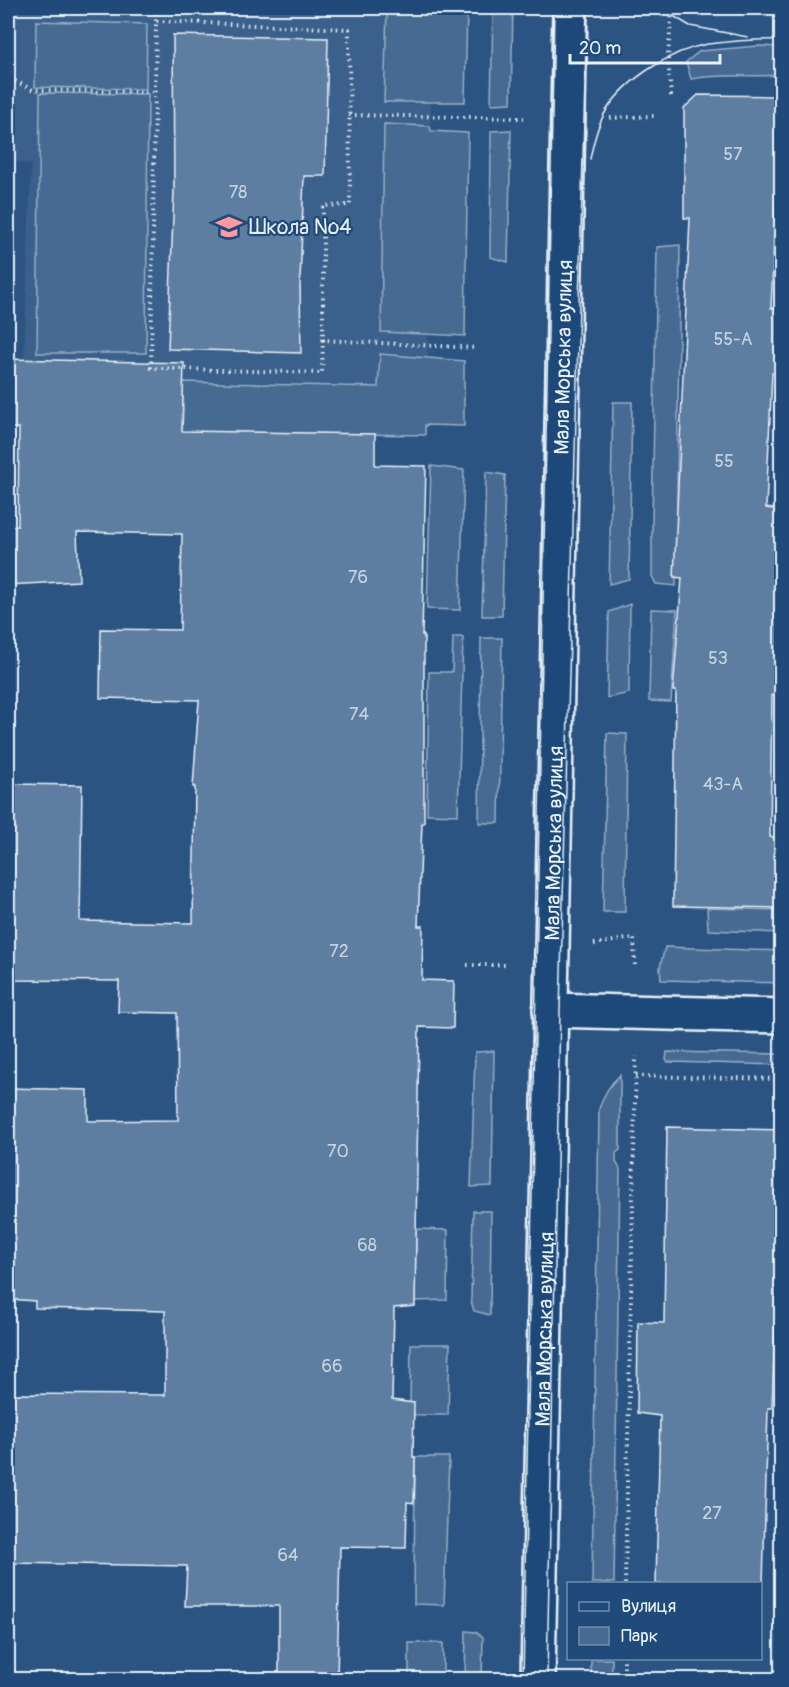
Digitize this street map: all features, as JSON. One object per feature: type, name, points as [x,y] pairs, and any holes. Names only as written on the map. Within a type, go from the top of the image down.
[{"type":"street","name":"Мала Морська вулиця","points":[[538,1680],[570,8]]},
{"type":"street","points":[[550,1010],[782,1016]]},
{"type":"path","points":[[156,21],[349,29],[350,205],[323,206],[322,373],[151,368],[156,21],[157,8]]},
{"type":"path","points":[[671,96],[668,57],[672,8]]},
{"type":"path","points":[[15,81],[33,90],[155,92]]},
{"type":"path","points":[[350,115],[567,119],[654,116]]},
{"type":"path","points":[[323,340],[476,348]]},
{"type":"path","points":[[626,1582],[638,1012],[634,938]]},
{"type":"path","points":[[636,1076],[782,1079]]},
{"type":"path","points":[[624,1660],[624,1680]]},
{"type":"shaded area","name":"Школа №4","points":[[8,8],[432,8],[425,435],[24,359],[31,164],[8,161]]},
{"type":"green space","points":[[257,8],[467,8],[465,102],[384,102],[387,10]]},
{"type":"green space","points":[[493,8],[513,8],[511,103],[491,104]]},
{"type":"green space","points":[[36,21],[147,24],[146,89],[35,87]]},
{"type":"green space","points":[[758,46],[781,47],[781,75],[691,79],[686,62],[700,51]]},
{"type":"green space","points":[[40,93],[148,94],[146,353],[37,353]]},
{"type":"green space","points":[[384,124],[430,126],[431,131],[468,133],[465,336],[381,332]]},
{"type":"green space","points":[[511,130],[508,262],[490,257],[491,131]]},
{"type":"green space","points":[[680,245],[676,586],[656,584],[652,576],[652,524],[657,247]]},
{"type":"green space","points":[[380,354],[464,361],[464,426],[425,425],[425,435],[182,432],[183,382],[378,387]]},
{"type":"green space","points":[[613,402],[632,402],[629,579],[609,584]]},
{"type":"green space","points":[[431,466],[464,470],[460,610],[427,609]]},
{"type":"green space","points":[[486,472],[505,475],[502,616],[482,616]]},
{"type":"green space","points":[[630,604],[629,693],[607,698],[609,612]]},
{"type":"green space","points":[[651,609],[677,610],[671,702],[649,701]]},
{"type":"green space","points":[[453,637],[463,637],[458,815],[427,814],[429,672],[452,672]]},
{"type":"green space","points":[[481,638],[502,638],[499,823],[479,823]]},
{"type":"green space","points":[[607,733],[627,734],[625,912],[603,912]]},
{"type":"green space","points":[[707,908],[781,910],[781,933],[708,930]]},
{"type":"green space","points":[[665,947],[781,951],[781,983],[661,980],[660,967]]},
{"type":"green space","points":[[494,1051],[492,1186],[471,1187],[475,1052]]},
{"type":"green space","points":[[667,1052],[781,1054],[781,1065],[668,1062]]},
{"type":"green space","points":[[620,1075],[620,1150],[616,1153],[616,1162],[620,1169],[614,1582],[592,1582],[599,1109],[602,1099]]},
{"type":"green space","points":[[473,1211],[491,1211],[490,1315],[474,1311],[471,1301]]},
{"type":"green space","points":[[416,1229],[448,1230],[447,1300],[415,1301]]},
{"type":"green space","points":[[411,1344],[450,1344],[448,1415],[413,1415],[410,1403]]},
{"type":"green space","points":[[415,1457],[449,1457],[444,1605],[414,1604]]},
{"type":"green space","points":[[466,1631],[476,1632],[483,1637],[482,1679],[465,1679]]},
{"type":"green space","points":[[409,1643],[443,1643],[443,1679],[409,1679]]},
{"type":"green space","points":[[591,1660],[612,1660],[612,1679],[591,1679]]},
{"type":"building","points":[[173,35],[328,38],[325,176],[304,176],[300,281],[301,353],[168,349],[174,190]]},
{"type":"building","points":[[698,95],[782,96],[782,196],[776,197],[771,308],[782,308],[782,374],[772,373],[766,508],[782,510],[782,696],[772,695],[770,837],[782,837],[782,908],[673,906],[676,691],[673,691],[682,578],[674,577],[690,218],[684,218],[684,108]]},
{"type":"building","points":[[8,359],[184,363],[182,431],[375,434],[375,465],[426,466],[422,635],[424,635],[424,823],[422,823],[418,926],[423,926],[422,980],[454,981],[453,1028],[419,1027],[415,1306],[394,1308],[392,1400],[414,1403],[414,1503],[407,1502],[406,1548],[340,1547],[337,1680],[279,1680],[279,1606],[185,1606],[187,1566],[8,1563],[8,1394],[165,1395],[165,1311],[35,1308],[35,1301],[8,1299],[8,1088],[88,1090],[88,1121],[178,1120],[177,1013],[118,1012],[119,981],[9,980],[10,784],[82,785],[80,921],[193,923],[195,787],[193,787],[199,700],[100,698],[101,629],[180,630],[182,534],[77,532],[79,581],[8,585],[8,526],[18,526],[19,428],[8,428]]},
{"type":"building","points":[[667,1127],[782,1130],[782,1224],[779,1224],[772,1408],[768,1408],[763,1584],[762,1582],[656,1582],[660,1416],[637,1413],[638,1322],[664,1323]]},
{"type":"tram line","points":[[523,1680],[554,8]]},
{"type":"tram line","points":[[547,1680],[560,1011],[587,8]]},
{"type":"tram line","points":[[660,8],[690,26],[748,37]]},
{"type":"tram line","points":[[590,159],[598,128],[606,111],[625,88],[665,59],[708,44],[745,40],[782,40]]},
{"type":"place","name":"Школа №4","points":[[229,227]]}]
